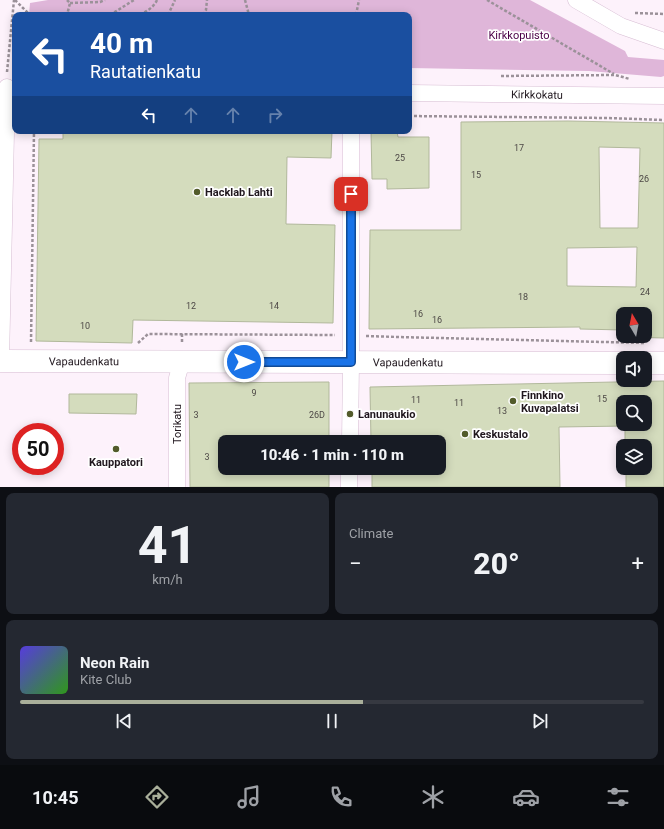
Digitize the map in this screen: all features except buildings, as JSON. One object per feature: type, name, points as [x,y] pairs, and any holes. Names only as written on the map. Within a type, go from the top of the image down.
[{"type":"main road","points":[[652,356],[664,363]]},
{"type":"main road","name":"Vapaudenkatu","points":[[0,361],[616,363]]},
{"type":"street","points":[[576,0],[625,19],[664,41]]},
{"type":"street","points":[[0,361],[7,84]]},
{"type":"street","name":"Kirkkokatu","points":[[412,93],[664,96]]},
{"type":"street","points":[[350,435],[351,134]]},
{"type":"street","name":"Torikatu","points":[[177,487],[177,378],[182,361]]},
{"type":"street","points":[[349,475],[349,487]]},
{"type":"path","points":[[14,0],[27,12]]},
{"type":"path","points":[[13,12],[14,0]]},
{"type":"path","points":[[67,0],[70,3],[100,2],[105,0]]},
{"type":"path","points":[[115,12],[134,0]]},
{"type":"path","points":[[146,12],[157,0]]},
{"type":"path","points":[[169,12],[175,0]]},
{"type":"path","points":[[205,12],[207,0]]},
{"type":"path","points":[[245,0],[248,12]]},
{"type":"path","points":[[357,12],[359,0]]},
{"type":"path","points":[[487,0],[615,75]]},
{"type":"path","points":[[68,12],[70,3]]},
{"type":"path","points":[[625,19],[664,14]]},
{"type":"path","points":[[7,84],[12,24]]},
{"type":"path","points":[[412,116],[664,120]]},
{"type":"path","points":[[31,342],[34,134]]},
{"type":"path","points":[[136,344],[148,334],[351,335],[616,351]]},
{"type":"green space","name":"Kirkkopuisto","points":[[48,0],[530,0],[625,51],[628,57],[664,60],[664,76],[589,71],[412,68],[412,12],[29,12],[30,3]]},
{"type":"place","name":"Hacklab Lahti","points":[[197,192]]},
{"type":"place","name":"Finnkino Kuvapalatsi","points":[[513,401]]},
{"type":"place","name":"Lanunaukio","points":[[350,414]]},
{"type":"place","name":"Keskustalo","points":[[465,434]]},
{"type":"place","name":"Kauppatori","points":[[116,449]]},
{"type":"route","points":[[244,362],[351,362],[351,194]]}]
